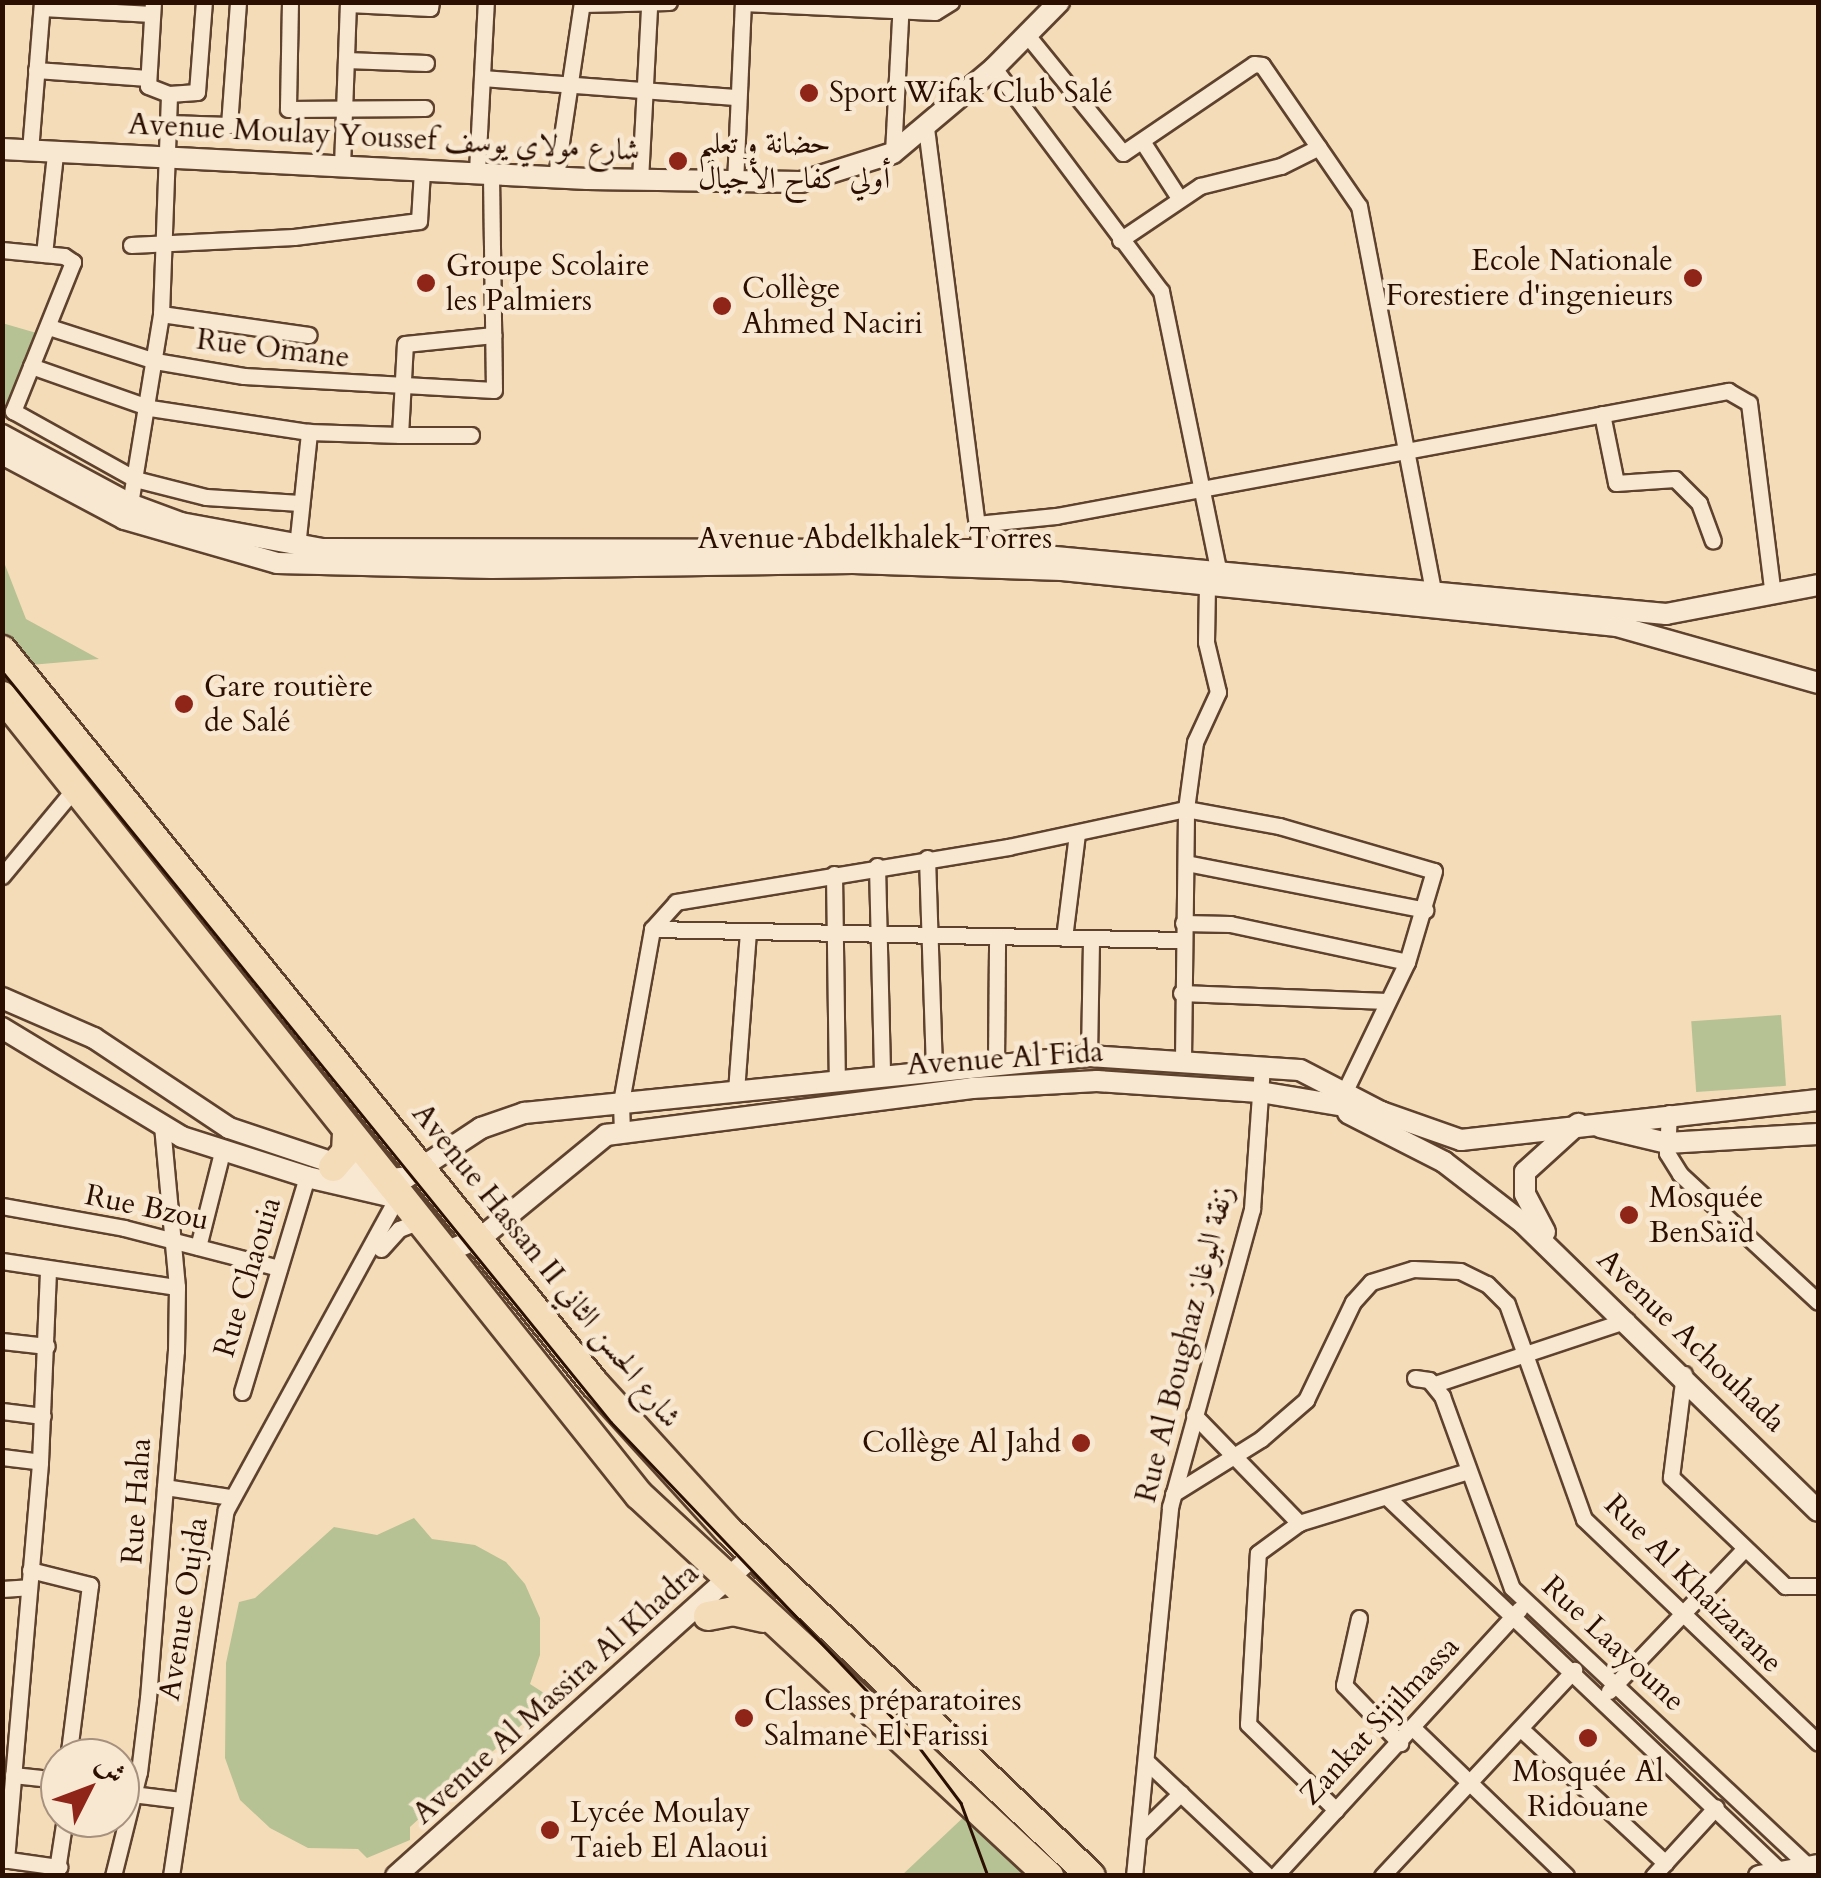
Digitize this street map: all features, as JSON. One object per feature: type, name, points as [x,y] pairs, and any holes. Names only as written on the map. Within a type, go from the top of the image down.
[{"type":"highway","name":"Avenue Hassan II شارع الحسن الثاني","points":[[2,650],[403,1181],[417,1222],[639,1495],[769,1622],[1049,1876]]},
{"type":"highway","name":"Avenue Hassan II شارع الحسن الثاني","points":[[2,696],[347,1136],[482,1237],[595,1384],[759,1560],[1091,1876]]},
{"type":"highway","points":[[320,1172],[346,1152],[347,1136]]},
{"type":"highway","points":[[708,1616],[746,1612],[769,1622]]},
{"type":"street","points":[[30,151],[42,5],[152,8],[150,89],[170,94],[197,92],[204,2]]},
{"type":"street","points":[[168,123],[229,125],[238,2]]},
{"type":"street","points":[[290,2],[286,107],[424,108]]},
{"type":"street","points":[[342,166],[348,3],[430,8],[431,2]]},
{"type":"street","points":[[400,435],[410,342],[494,336],[484,172],[482,78],[486,2]]},
{"type":"street","points":[[735,184],[743,3],[901,6],[936,12],[952,2]]},
{"type":"street","name":"Avenue Moulay Youssef شارع مولاي يوسف","points":[[2,149],[735,184],[801,182],[893,153],[994,68],[1059,2]]},
{"type":"street","points":[[556,176],[582,4],[649,8],[668,5]]},
{"type":"street","points":[[893,153],[901,6]]},
{"type":"street","points":[[640,180],[649,8]]},
{"type":"street","points":[[1026,35],[1120,151],[1142,141],[1256,62],[1353,194],[1364,224],[1433,592]]},
{"type":"street","points":[[346,60],[426,63]]},
{"type":"street","points":[[994,68],[1161,290],[1206,487],[1213,579],[1206,642],[1218,692],[1196,742],[1186,809],[1181,931],[1183,1059]]},
{"type":"street","points":[[36,70],[148,78]]},
{"type":"street","points":[[482,78],[737,97]]},
{"type":"street","points":[[130,504],[150,408],[161,314],[170,94]]},
{"type":"street","points":[[926,128],[980,550]]},
{"type":"street","points":[[1142,141],[1179,198]]},
{"type":"street","points":[[1120,240],[1179,198],[1319,148]]},
{"type":"street","points":[[44,254],[55,154]]},
{"type":"street","points":[[131,245],[420,221],[422,170]]},
{"type":"street","points":[[2,250],[44,254],[73,262],[13,412],[135,479],[206,497],[300,503]]},
{"type":"street","points":[[161,314],[309,334]]},
{"type":"street","name":"Rue Omane","points":[[49,327],[155,361],[402,390],[496,388],[494,336]]},
{"type":"street","points":[[31,366],[150,408],[309,432],[471,435]]},
{"type":"street","points":[[978,524],[1206,487],[1728,391],[1749,403],[1773,595]]},
{"type":"street","points":[[1602,414],[1613,479],[1675,479],[1699,503],[1713,541]]},
{"type":"street","points":[[297,547],[309,432]]},
{"type":"street","name":"Avenue Abdelkhalek Torres","points":[[2,435],[130,504],[236,538],[297,547],[980,550],[1618,626],[1818,683]]},
{"type":"street","name":"Avenue Abdelkhalek Torres","points":[[2,454],[139,526],[278,563],[929,564],[1433,592],[1666,614],[1818,585]]},
{"type":"street","points":[[4,869],[75,788]]},
{"type":"street","points":[[622,1132],[621,1102],[652,929],[676,902],[1076,834],[1186,809],[1279,826],[1426,866],[1434,881],[1406,962],[1336,1091]]},
{"type":"street","points":[[1064,938],[1076,834]]},
{"type":"street","points":[[927,858],[934,1069]]},
{"type":"street","points":[[1186,863],[1426,910]]},
{"type":"street","points":[[877,866],[884,934],[882,1075]]},
{"type":"street","points":[[834,874],[838,1080]]},
{"type":"street","points":[[652,929],[1091,938],[1230,924],[1406,962]]},
{"type":"street","points":[[736,1091],[748,932]]},
{"type":"street","points":[[996,936],[996,1063]]},
{"type":"street","points":[[1089,1056],[1091,938]]},
{"type":"street","points":[[1181,993],[1387,1002]]},
{"type":"street","points":[[2,998],[94,1038],[229,1128],[320,1172]]},
{"type":"street","points":[[2,1028],[162,1126],[222,1152],[320,1172],[403,1181]]},
{"type":"street","name":"Avenue Al Fida","points":[[403,1181],[501,1119],[621,1102],[1089,1056],[1262,1066],[1460,1140],[1669,1113],[1818,1100]]},
{"type":"street","name":"Rue Al Boughaz زنقة البوغاز","points":[[1134,1876],[1173,1494],[1252,1208],[1262,1066]]},
{"type":"street","name":"Avenue Al Fida","points":[[443,1254],[482,1237],[592,1143],[622,1132],[762,1118],[1023,1083],[1149,1082],[1260,1092],[1336,1091],[1444,1162],[1563,1258]]},
{"type":"street","points":[[760,1089],[762,1118]]},
{"type":"street","points":[[1669,1113],[1667,1144],[1680,1174],[1818,1302]]},
{"type":"street","points":[[1563,1258],[1529,1207],[1523,1182],[1532,1160],[1583,1124],[1667,1144],[1818,1134]]},
{"type":"street","name":"Rue Haha","points":[[138,1738],[148,1698],[177,1287],[162,1126]]},
{"type":"street","points":[[198,1247],[222,1152]]},
{"type":"street","name":"Rue Chaouia","points":[[242,1392],[279,1268],[320,1172]]},
{"type":"street","name":"Avenue Oujda","points":[[171,1876],[230,1497],[364,1266],[403,1181]]},
{"type":"street","name":"Rue Bzou","points":[[2,1206],[279,1268]]},
{"type":"street","name":"Avenue Oujda","points":[[364,1266],[399,1229],[417,1222]]},
{"type":"street","name":"Avenue Achouhada","points":[[1563,1258],[1818,1510]]},
{"type":"street","points":[[2,1261],[177,1287]]},
{"type":"street","name":"Rue Al Khaizarane","points":[[1173,1494],[1306,1400],[1353,1302],[1381,1277],[1447,1268],[1487,1284],[1506,1304],[1584,1519],[1818,1743]]},
{"type":"street","points":[[48,1269],[40,1462],[4,1860],[57,1871],[62,1838]]},
{"type":"street","points":[[1415,1378],[1435,1384],[1626,1320]]},
{"type":"street","points":[[2,1340],[47,1346]]},
{"type":"street","points":[[1684,1374],[1670,1472],[1785,1586],[1818,1586]]},
{"type":"street","name":"Rue Laayoune","points":[[1435,1384],[1498,1562],[1520,1609],[1616,1684],[1813,1865]]},
{"type":"street","points":[[2,1411],[43,1416]]},
{"type":"street","points":[[1194,1416],[1299,1523]]},
{"type":"street","points":[[2,1457],[40,1462]]},
{"type":"street","points":[[1336,1810],[1247,1719],[1258,1553],[1299,1523],[1468,1470]]},
{"type":"street","points":[[165,1487],[230,1497]]},
{"type":"street","points":[[1388,1498],[1520,1609],[1574,1670],[1716,1806],[1768,1872],[1813,1865]]},
{"type":"street","points":[[1602,1698],[1745,1548]]},
{"type":"street","name":"Avenue Al Massira Al Khadra","points":[[396,1876],[759,1560]]},
{"type":"street","points":[[2,1589],[29,1579],[90,1586],[71,1738]]},
{"type":"street","name":"Avenue Al Massira Al Khadra","points":[[415,1876],[708,1616],[732,1586]]},
{"type":"street","name":"Zankat Sijilmassa","points":[[1272,1876],[1400,1743],[1520,1609]]},
{"type":"street","points":[[1359,1618],[1344,1685],[1400,1743]]},
{"type":"street","points":[[1389,1873],[1574,1670]]},
{"type":"street","points":[[1413,1728],[1559,1873]]},
{"type":"street","points":[[1520,1728],[1665,1863]]},
{"type":"street","points":[[1147,1762],[1272,1876]]},
{"type":"street","points":[[13,1775],[40,1778]]},
{"type":"street","points":[[1140,1833],[1181,1793]]},
{"type":"street","points":[[140,1795],[181,1800]]},
{"type":"street","points":[[1653,1876],[1716,1806]]},
{"type":"street","name":"Rue Haha","points":[[113,1876],[118,1838]]},
{"type":"green space","points":[[2,323],[40,334],[8,419],[3,416]]},
{"type":"green space","points":[[2,557],[26,619],[99,659],[19,666],[3,645]]},
{"type":"green space","points":[[1781,1015],[1786,1086],[1696,1092],[1691,1021]]},
{"type":"green space","points":[[414,1518],[432,1539],[475,1545],[506,1562],[525,1584],[540,1618],[540,1655],[530,1684],[547,1695],[541,1707],[410,1827],[410,1840],[367,1858],[358,1849],[308,1848],[270,1828],[240,1800],[225,1758],[226,1663],[239,1602],[255,1598],[334,1527],[377,1535]]},
{"type":"green space","points":[[968,1813],[1034,1876],[901,1876]]},
{"type":"tram line","points":[[2,671],[611,1422],[913,1739],[961,1803],[988,1876]]},
{"type":"place","name":"Sport Wifak Club Salé","points":[[809,93]]},
{"type":"place","name":"حضانة و تعليم أولي كفاح الأجيال","points":[[678,161]]},
{"type":"place","name":"Ecole Nationale Forestiere d'ingenieurs","points":[[1693,278]]},
{"type":"place","name":"Groupe Scolaire les Palmiers","points":[[426,283]]},
{"type":"place","name":"Collège Ahmed Naciri","points":[[722,306]]},
{"type":"place","name":"Gare routière de Salé","points":[[184,704]]},
{"type":"place","name":"Mosquée BenSaïd","points":[[1629,1215]]},
{"type":"place","name":"Collège Al Jahd","points":[[1081,1443]]},
{"type":"place","name":"Classes préparatoires Salmane El Farissi","points":[[744,1718]]},
{"type":"place","name":"Mosquée Al Ridouane","points":[[1588,1738]]},
{"type":"place","name":"Lycée Moulay Taieb El Alaoui","points":[[550,1830]]}]
